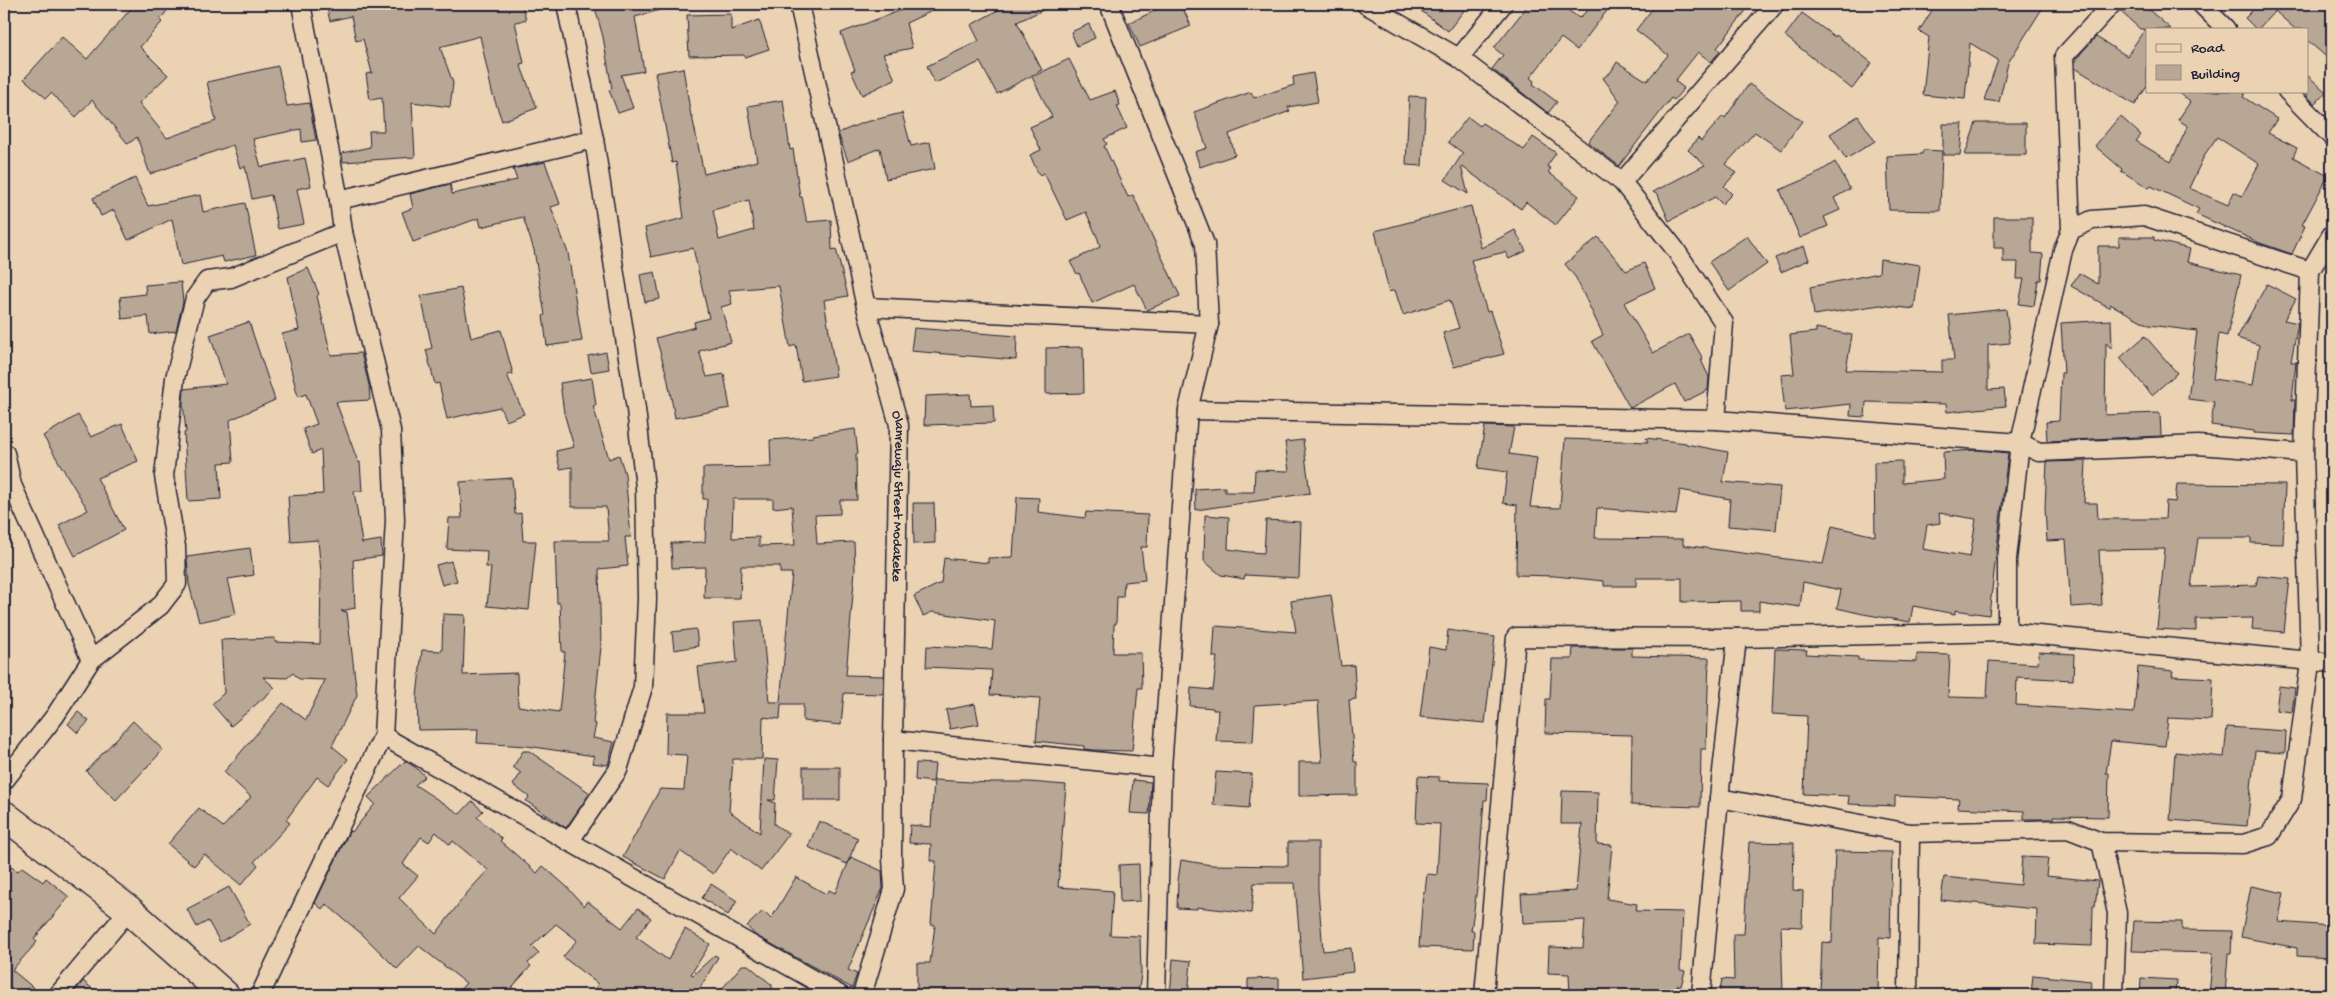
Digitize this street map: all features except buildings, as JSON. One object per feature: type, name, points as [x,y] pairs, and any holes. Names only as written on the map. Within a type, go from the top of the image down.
[{"type":"main road","points":[[4,814],[129,910],[225,995]]},
{"type":"street","points":[[260,995],[383,736],[395,520],[391,430],[344,232],[340,200],[302,4]]},
{"type":"street","points":[[566,4],[594,139],[636,409],[642,468],[647,599],[643,687],[618,770],[569,842]]},
{"type":"street","name":"Olanrewaju Street Modakeke","points":[[800,4],[866,307],[899,425],[893,740],[892,859],[894,889],[862,995]]},
{"type":"street","points":[[1109,4],[1205,244],[1210,324],[1188,410],[1162,768],[1156,995]]},
{"type":"street","points":[[1365,4],[1459,58],[1622,182],[1675,249],[1724,322],[1716,420]]},
{"type":"street","points":[[1459,58],[1503,4]]},
{"type":"street","points":[[1622,182],[1775,4]]},
{"type":"street","points":[[2007,632],[2007,560],[2020,443],[2063,250],[2071,230],[2064,56],[2112,4]]},
{"type":"street","points":[[2202,4],[2225,28]]},
{"type":"street","points":[[2288,92],[2332,137]]},
{"type":"street","points":[[340,200],[594,139]]},
{"type":"street","points":[[2071,230],[2092,220],[2144,216],[2310,271]]},
{"type":"street","points":[[4,781],[55,716],[91,660],[160,606],[177,584],[176,547],[164,476],[175,378],[195,298],[207,281],[231,278],[344,232]]},
{"type":"street","points":[[1719,798],[1910,833],[2068,829],[2101,842],[2244,844],[2269,836],[2292,799],[2310,662],[2304,453],[2310,271],[2332,234]]},
{"type":"street","points":[[866,307],[1210,324]]},
{"type":"street","points":[[1188,410],[1716,420],[2020,443],[2039,452],[2198,445],[2304,453]]},
{"type":"street","points":[[5,453],[12,485],[91,660]]},
{"type":"street","points":[[1484,995],[1516,637],[1737,638],[2007,632],[2332,664]]},
{"type":"street","points":[[1701,995],[1719,798],[1737,638]]},
{"type":"street","points":[[383,736],[840,995]]},
{"type":"street","points":[[893,740],[1162,768]]},
{"type":"street","points":[[1908,995],[1910,833]]},
{"type":"street","points":[[2101,842],[2118,913],[2114,995]]},
{"type":"street","points":[[58,995],[129,910]]}]
